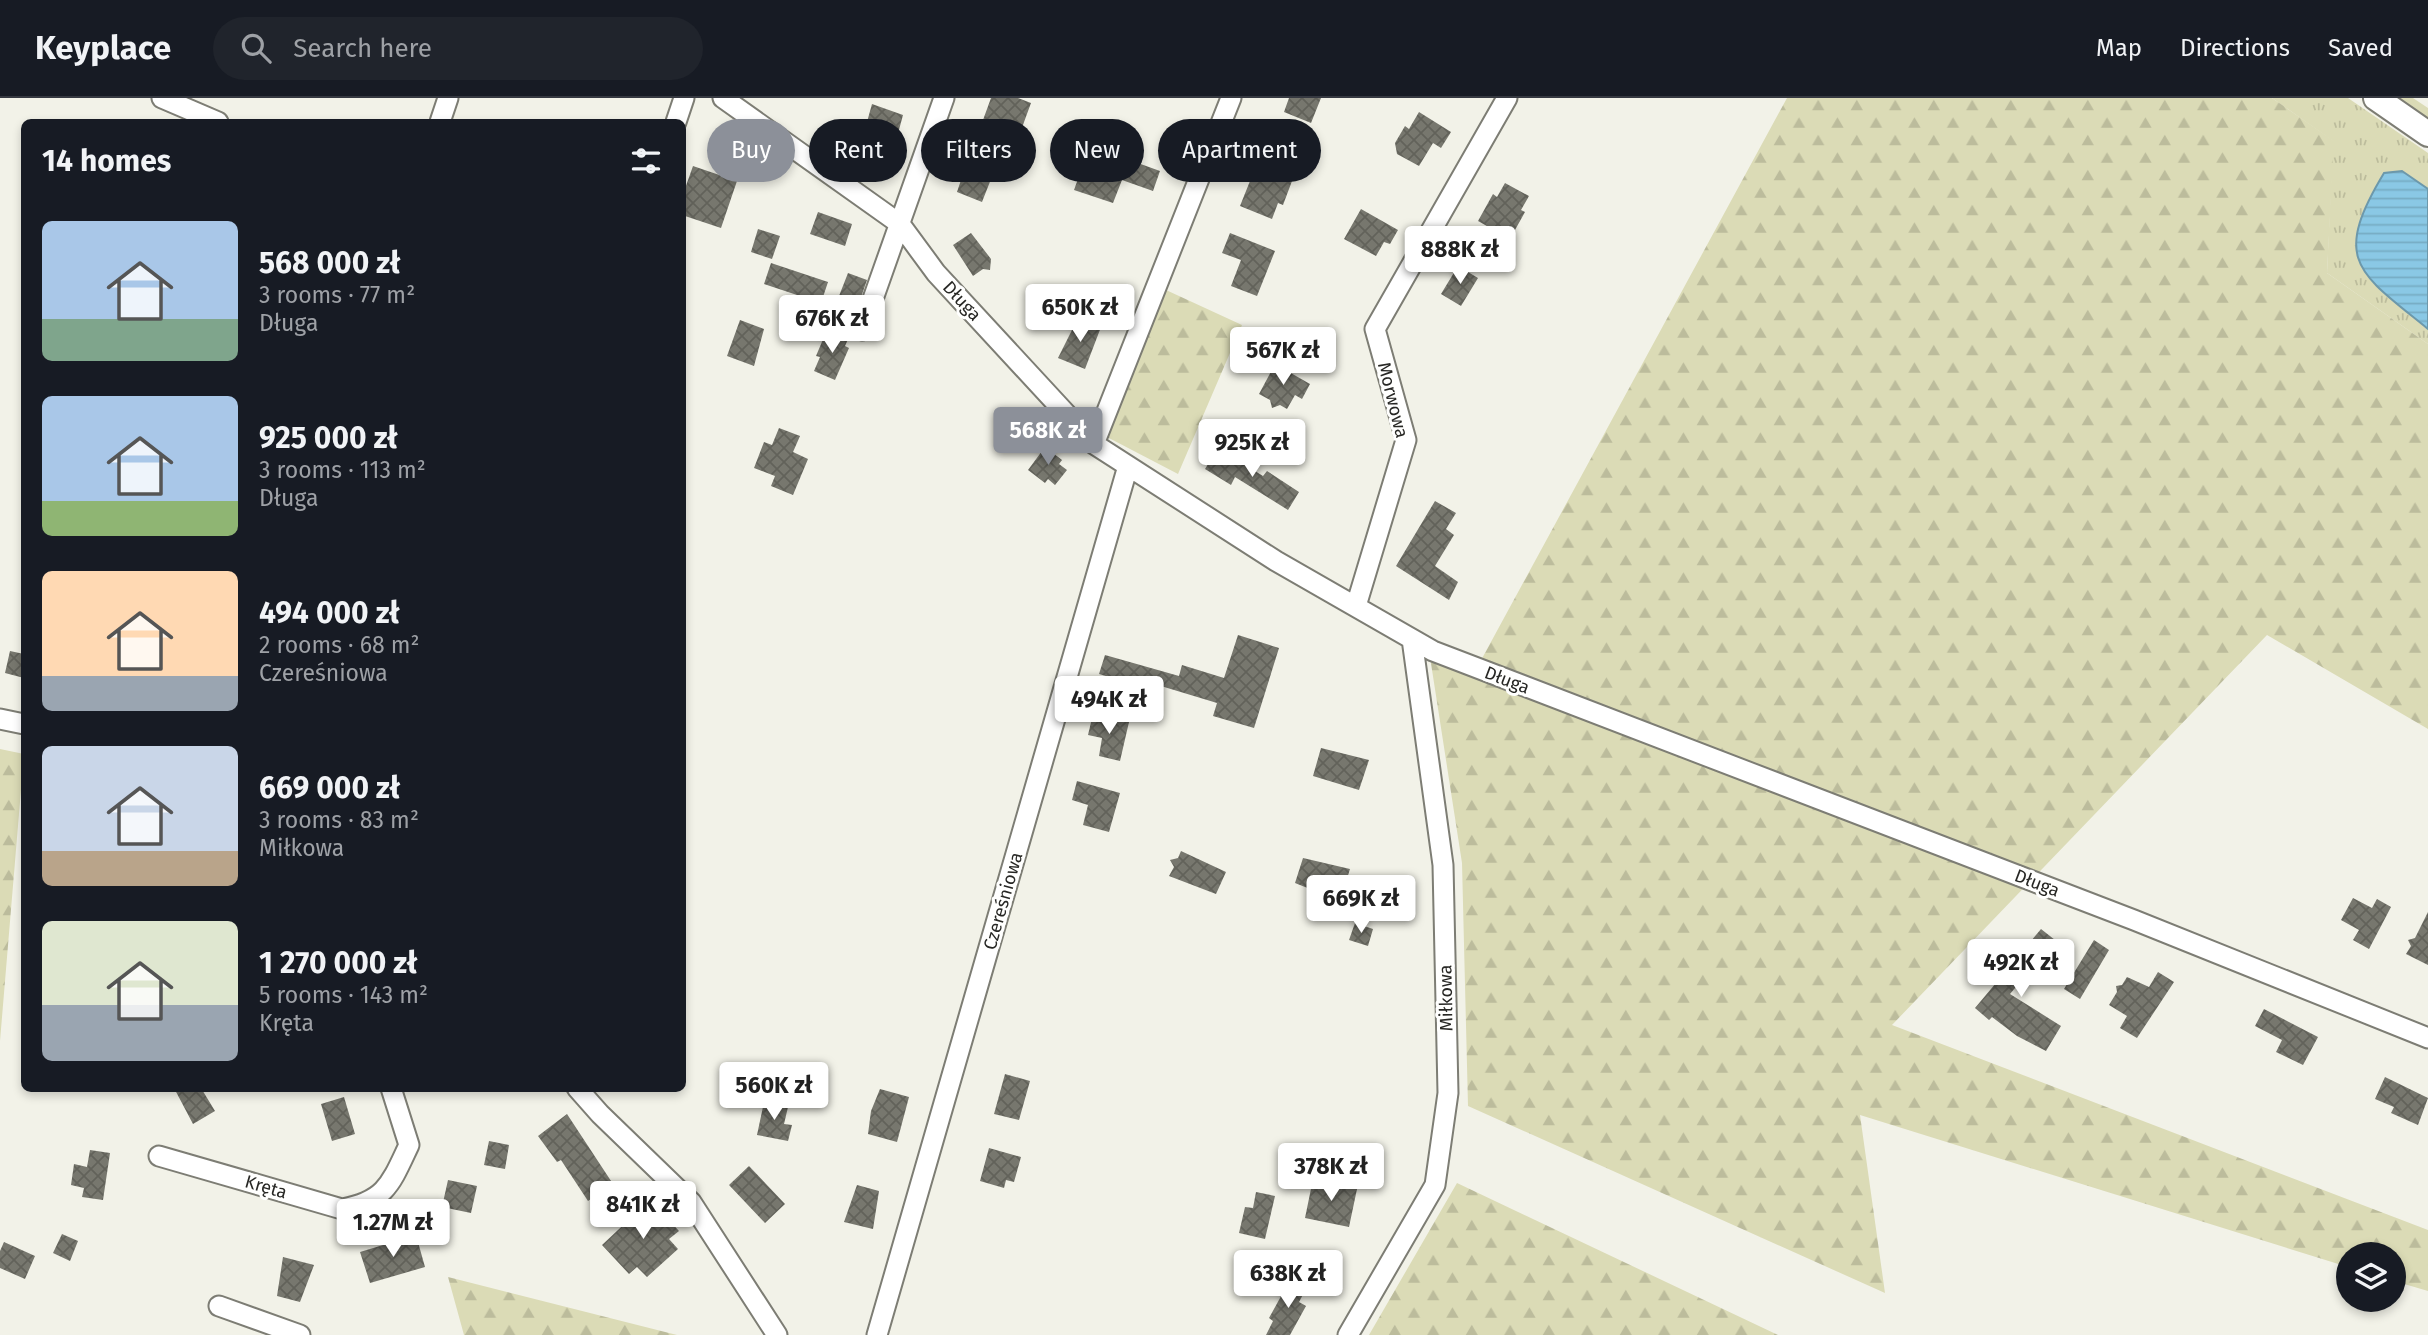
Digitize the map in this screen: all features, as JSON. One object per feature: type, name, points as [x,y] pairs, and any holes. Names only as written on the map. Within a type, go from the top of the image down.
[{"type":"street","points":[[441,119],[448,98]]},
{"type":"street","points":[[677,119],[684,98]]},
{"type":"street","name":"Długa","points":[[723,98],[900,224],[936,273],[1094,444],[1276,561],[1412,639],[1464,663],[2134,920],[2428,1038]]},
{"type":"street","points":[[862,330],[943,98]]},
{"type":"street","points":[[1094,444],[1231,98]]},
{"type":"street","name":"Morwowa","points":[[1356,606],[1406,440],[1375,329],[1507,98]]},
{"type":"street","points":[[2375,98],[2428,134]]},
{"type":"street","points":[[173,100],[212,119]]},
{"type":"street","name":"Czereśniowa","points":[[877,1335],[1128,466]]},
{"type":"street","name":"Miłkowa","points":[[1348,1335],[1435,1185],[1448,1093],[1443,865],[1412,639]]},
{"type":"street","points":[[0,719],[21,723]]},
{"type":"street","name":"Kręta","points":[[159,1156],[342,1209],[369,1204],[393,1179],[409,1145],[392,1092]]},
{"type":"street","points":[[581,1092],[691,1202],[778,1335]]},
{"type":"street","points":[[219,1306],[300,1335]]},
{"type":"green space","points":[[1787,98],[2272,98],[2334,141],[2327,273],[2428,344],[2428,729],[2267,635],[1892,1025],[2428,1230],[2428,1291],[2406,1285],[2406,1242],[2336,1242],[2336,1263],[1860,1115],[1885,1293],[1468,1106],[1462,863],[1430,657],[1473,675]]},
{"type":"green space","points":[[2272,98],[2348,98],[2428,153],[2428,344],[2327,273],[2333,141]]},
{"type":"green space","points":[[2394,98],[2413,98],[2428,108],[2428,121]]},
{"type":"green space","points":[[1166,290],[1242,325],[1178,474],[1107,437]]},
{"type":"green space","points":[[0,749],[21,753],[21,790],[0,1041]]},
{"type":"green space","points":[[1457,1183],[1778,1335],[1369,1335]]},
{"type":"green space","points":[[448,1277],[677,1335],[464,1335]]},
{"type":"water","points":[[2402,171],[2428,189],[2428,329],[2369,278],[2360,263],[2356,246],[2359,226],[2384,173]]},
{"type":"building","points":[[991,98],[1018,98],[1031,103],[1025,119],[983,119]]},
{"type":"building","points":[[1289,98],[1321,98],[1313,119],[1301,119],[1284,112]]},
{"type":"building","points":[[872,104],[903,115],[902,119],[868,119]]},
{"type":"building","points":[[1419,112],[1451,132],[1441,148],[1433,143],[1419,166],[1397,154],[1395,143],[1405,126],[1409,129]]},
{"type":"building","points":[[1144,165],[1158,170],[1153,191],[1128,182],[1144,182]]},
{"type":"building","points":[[693,166],[707,171],[707,182],[737,182],[721,228],[686,216],[686,186]]},
{"type":"building","points":[[960,182],[990,182],[982,202],[957,192]]},
{"type":"building","points":[[1077,182],[1121,182],[1113,203],[1074,190]]},
{"type":"building","points":[[1250,182],[1292,182],[1283,205],[1278,203],[1272,219],[1240,206]]},
{"type":"building","points":[[1505,183],[1529,196],[1521,210],[1525,212],[1510,239],[1478,221],[1493,194],[1497,197]]},
{"type":"building","points":[[1361,209],[1398,230],[1390,244],[1384,242],[1376,256],[1344,239]]},
{"type":"building","points":[[818,212],[852,224],[845,246],[810,234]]},
{"type":"building","points":[[758,229],[780,236],[772,259],[751,252]]},
{"type":"building","points":[[971,233],[991,259],[990,270],[983,269],[973,276],[953,245]]},
{"type":"building","points":[[1230,233],[1275,251],[1257,296],[1231,286],[1241,260],[1222,253]]},
{"type":"building","points":[[771,263],[828,282],[821,303],[764,284]]},
{"type":"building","points":[[1458,266],[1478,278],[1461,306],[1441,294]]},
{"type":"building","points":[[848,273],[867,280],[859,303],[839,296]]},
{"type":"building","points":[[1078,318],[1101,327],[1085,369],[1058,358]]},
{"type":"building","points":[[740,320],[764,329],[754,366],[727,356]]},
{"type":"building","points":[[831,329],[849,337],[845,346],[849,348],[835,380],[814,371],[820,357],[816,356],[824,337],[827,339]]},
{"type":"building","points":[[1275,364],[1310,384],[1302,399],[1295,395],[1287,409],[1280,405],[1272,408],[1270,400],[1259,394]]},
{"type":"building","points":[[779,428],[800,436],[793,452],[808,459],[793,495],[771,486],[775,476],[754,468],[764,442],[772,445]]},
{"type":"building","points":[[1045,447],[1062,460],[1059,464],[1067,470],[1055,485],[1048,479],[1045,483],[1028,470]]},
{"type":"building","points":[[1218,448],[1263,476],[1267,471],[1299,492],[1288,510],[1235,477],[1231,485],[1205,469]]},
{"type":"building","points":[[1435,501],[1456,513],[1446,529],[1454,535],[1435,566],[1458,582],[1449,600],[1396,566]]},
{"type":"building","points":[[1238,635],[1279,648],[1254,728],[1213,716],[1217,703],[1151,683],[1147,697],[1106,685],[1109,677],[1099,674],[1105,655],[1179,676],[1182,665],[1224,678]]},
{"type":"building","points":[[10,651],[21,653],[21,677],[5,673]]},
{"type":"building","points":[[1093,714],[1129,722],[1120,761],[1099,756],[1102,738],[1088,735]]},
{"type":"building","points":[[1321,748],[1369,760],[1359,790],[1313,776]]},
{"type":"building","points":[[1077,781],[1120,793],[1109,832],[1083,825],[1088,805],[1072,800]]},
{"type":"building","points":[[1181,851],[1226,872],[1216,894],[1169,876],[1174,867],[1170,860],[1178,858]]},
{"type":"building","points":[[1303,858],[1350,869],[1340,901],[1295,883]]},
{"type":"building","points":[[2353,898],[2372,908],[2377,899],[2391,907],[2369,949],[2353,940],[2359,930],[2341,920]]},
{"type":"building","points":[[2428,912],[2428,965],[2406,954],[2411,946],[2408,940],[2415,938]]},
{"type":"building","points":[[1355,923],[1373,929],[1368,946],[1349,940]]},
{"type":"building","points":[[2041,929],[2055,940],[2010,994],[2061,1026],[2046,1051],[2017,1036],[1992,1017],[1989,1020],[1975,1008]]},
{"type":"building","points":[[2094,940],[2109,950],[2080,999],[2064,989]]},
{"type":"building","points":[[2158,972],[2174,982],[2137,1038],[2120,1028],[2127,1016],[2109,1005],[2117,992],[2116,986],[2122,985],[2127,977],[2149,987]]},
{"type":"building","points":[[2264,1009],[2318,1037],[2303,1065],[2276,1052],[2282,1040],[2255,1026]]},
{"type":"building","points":[[1005,1074],[1030,1081],[1019,1120],[994,1114]]},
{"type":"building","points":[[2385,1077],[2428,1098],[2418,1125],[2391,1113],[2394,1107],[2375,1099]]},
{"type":"building","points":[[880,1089],[909,1097],[897,1142],[868,1134],[871,1111]]},
{"type":"building","points":[[176,1092],[203,1092],[215,1111],[193,1124]]},
{"type":"building","points":[[344,1097],[355,1134],[332,1141],[321,1104]]},
{"type":"building","points":[[764,1102],[788,1107],[784,1124],[792,1125],[788,1141],[757,1135]]},
{"type":"building","points":[[567,1114],[613,1184],[588,1201],[561,1160],[557,1162],[538,1136]]},
{"type":"building","points":[[489,1141],[509,1145],[505,1169],[484,1165]]},
{"type":"building","points":[[989,1148],[1021,1157],[1014,1182],[1006,1180],[1004,1188],[980,1181]]},
{"type":"building","points":[[90,1150],[110,1153],[103,1200],[82,1197],[84,1188],[71,1185],[74,1164],[87,1167]]},
{"type":"building","points":[[749,1166],[785,1204],[765,1223],[729,1185]]},
{"type":"building","points":[[1313,1179],[1357,1189],[1349,1227],[1305,1218]]},
{"type":"building","points":[[448,1180],[477,1186],[471,1213],[442,1207]]},
{"type":"building","points":[[857,1185],[879,1191],[873,1229],[844,1222]]},
{"type":"building","points":[[1256,1192],[1275,1196],[1265,1239],[1239,1233],[1245,1207],[1253,1208]]},
{"type":"building","points":[[650,1200],[679,1231],[669,1239],[678,1249],[647,1277],[637,1267],[629,1274],[602,1245]]},
{"type":"building","points":[[62,1234],[78,1241],[70,1261],[53,1253]]},
{"type":"building","points":[[416,1235],[425,1267],[370,1283],[360,1252]]},
{"type":"building","points":[[4,1242],[35,1256],[25,1279],[0,1268],[0,1251]]},
{"type":"building","points":[[283,1257],[314,1265],[300,1302],[277,1296]]},
{"type":"building","points":[[1291,1278],[1307,1287],[1299,1302],[1306,1306],[1290,1335],[1266,1335],[1273,1321],[1269,1318]]}]
